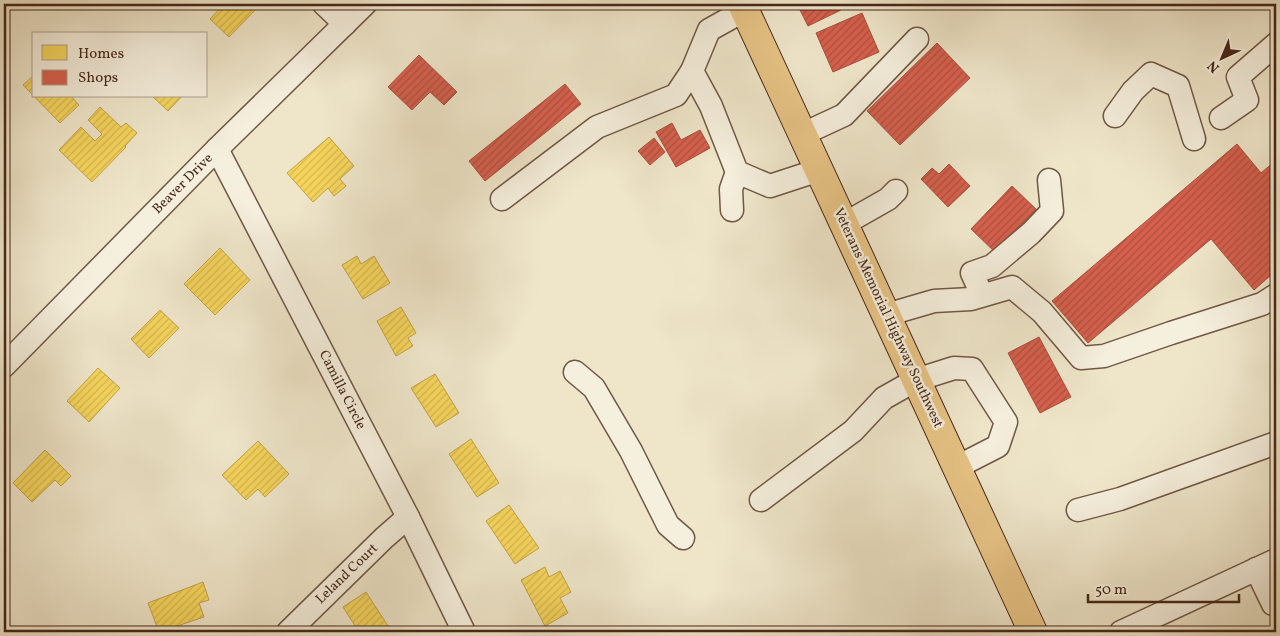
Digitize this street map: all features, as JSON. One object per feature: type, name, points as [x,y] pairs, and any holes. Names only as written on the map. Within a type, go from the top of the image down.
[{"type":"main road","name":"Veterans Memorial Highway Southwest","points":[[743,7],[1033,632]]},
{"type":"street","points":[[324,4],[344,24]]},
{"type":"street","name":"Beaver Drive","points":[[4,366],[365,4]]},
{"type":"street","points":[[502,199],[597,127],[676,95],[692,71],[709,30],[743,7]]},
{"type":"street","points":[[802,134],[844,115],[917,39]]},
{"type":"street","points":[[1221,118],[1247,100],[1238,77],[1276,44]]},
{"type":"street","points":[[692,71],[711,106],[737,172],[731,189],[732,210]]},
{"type":"street","points":[[1115,116],[1133,90],[1151,74],[1178,86],[1194,139]]},
{"type":"street","name":"Camilla Circle","points":[[218,150],[408,517],[464,632]]},
{"type":"street","points":[[737,172],[770,186],[819,170]]},
{"type":"street","points":[[982,295],[972,273],[992,266],[1031,233],[1052,211],[1049,180]]},
{"type":"street","points":[[844,224],[888,199],[896,191]]},
{"type":"street","points":[[886,315],[934,301],[971,299],[1012,287],[1042,312],[1081,358],[1104,356],[1262,304],[1276,295]]},
{"type":"street","points":[[761,500],[853,431],[884,398],[916,380],[954,368],[972,369],[1006,422],[998,446],[957,467]]},
{"type":"street","points":[[575,372],[594,388],[631,451],[668,525],[683,538]]},
{"type":"street","points":[[1078,510],[1120,499],[1276,443]]},
{"type":"street","name":"Leland Court","points":[[288,632],[408,517]]},
{"type":"street","points":[[1131,630],[1266,565],[1273,604]]},
{"type":"building: Homes","points":[[224,4],[260,5],[229,37],[210,19]]},
{"type":"building: Homes","points":[[32,77],[32,94],[23,85]]},
{"type":"building: Homes","points":[[36,98],[73,98],[79,105],[60,123]]},
{"type":"building: Homes","points":[[154,98],[180,98],[168,111]]},
{"type":"building: Homes","points":[[100,107],[121,127],[126,123],[137,133],[92,182],[59,150],[81,127],[95,141],[102,134],[88,120]]},
{"type":"building: Homes","points":[[329,137],[354,166],[340,179],[346,186],[334,196],[328,188],[313,202],[287,173]]},
{"type":"building: Homes","points":[[220,248],[250,280],[215,315],[184,284]]},
{"type":"building: Homes","points":[[357,256],[361,264],[374,256],[390,283],[363,299],[342,265]]},
{"type":"building: Homes","points":[[401,307],[416,333],[408,338],[413,346],[396,356],[377,321]]},
{"type":"building: Homes","points":[[160,310],[179,328],[149,358],[131,339]]},
{"type":"building: Homes","points":[[98,368],[120,388],[89,422],[67,401]]},
{"type":"building: Homes","points":[[435,374],[459,413],[436,427],[411,388]]},
{"type":"building: Homes","points":[[471,439],[499,483],[477,497],[449,454]]},
{"type":"building: Homes","points":[[258,441],[289,474],[265,497],[258,489],[246,500],[222,475]]},
{"type":"building: Homes","points":[[45,450],[71,476],[61,486],[55,480],[32,502],[13,483]]},
{"type":"building: Homes","points":[[509,505],[539,548],[515,564],[486,521]]},
{"type":"building: Homes","points":[[545,567],[549,577],[560,571],[571,592],[560,598],[568,613],[545,626],[521,580]]},
{"type":"building: Homes","points":[[203,582],[209,600],[199,603],[204,617],[159,632],[148,603]]},
{"type":"building: Homes","points":[[366,592],[392,632],[359,632],[343,607]]},
{"type":"building: Shops","points":[[797,4],[838,4],[841,10],[808,26]]},
{"type":"building: Shops","points":[[862,13],[879,52],[833,72],[816,33]]},
{"type":"building: Shops","points":[[937,43],[970,78],[900,145],[867,111]]},
{"type":"building: Shops","points":[[419,55],[457,92],[444,105],[430,92],[412,110],[388,87]]},
{"type":"building: Shops","points":[[565,84],[581,104],[485,181],[469,161]]},
{"type":"building: Shops","points":[[672,123],[681,140],[700,130],[710,148],[676,167],[656,132]]},
{"type":"building: Shops","points":[[654,138],[665,152],[650,165],[638,151]]},
{"type":"building: Shops","points":[[1237,144],[1261,173],[1274,162],[1276,164],[1276,281],[1271,275],[1254,290],[1211,239],[1088,343],[1052,301]]},
{"type":"building: Shops","points":[[949,164],[970,186],[948,207],[921,179],[932,168],[939,174]]},
{"type":"building: Shops","points":[[1012,186],[1039,212],[998,255],[971,229]]},
{"type":"building: Shops","points":[[1039,337],[1071,397],[1040,413],[1008,353]]}]
